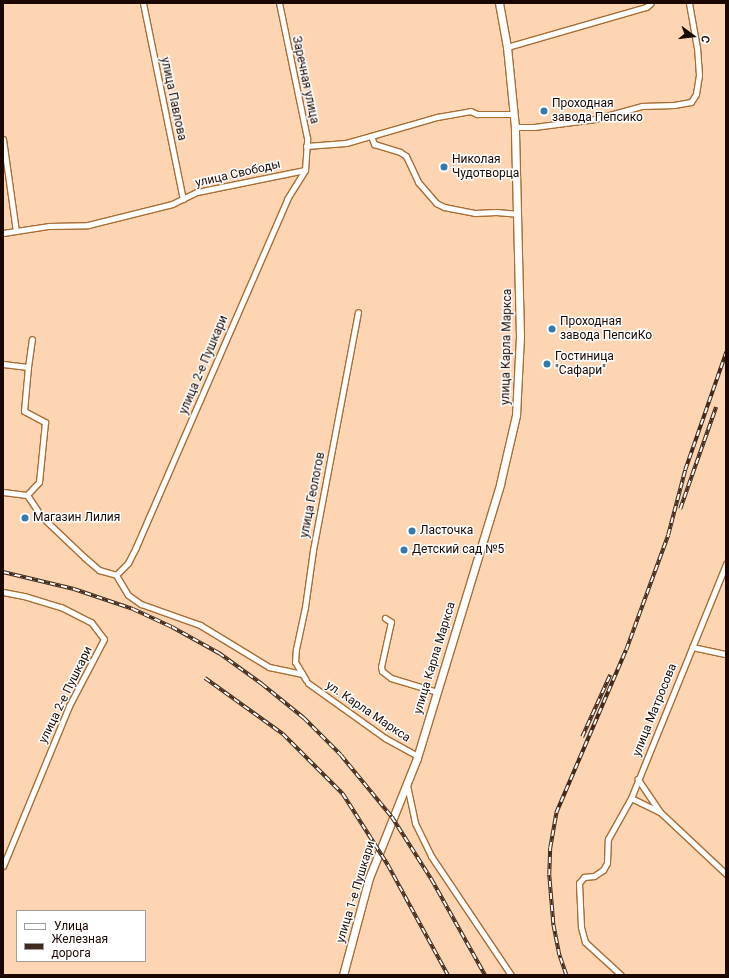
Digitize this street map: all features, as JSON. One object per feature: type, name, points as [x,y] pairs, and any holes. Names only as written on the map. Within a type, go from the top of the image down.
[{"type":"main road","name":"улица Карла Маркса","points":[[392,817],[407,785],[417,756],[500,484],[516,415],[520,345],[515,127],[506,47],[499,3]]},
{"type":"main road","name":"улица 1-е Пушкари","points":[[343,975],[369,878],[392,817]]},
{"type":"main road","points":[[346,968],[349,975]]},
{"type":"street","name":"улица Павлова","points":[[143,3],[183,199]]},
{"type":"street","name":"Заречная улица","points":[[279,3],[307,138],[305,170]]},
{"type":"street","points":[[506,47],[646,7],[651,3]]},
{"type":"street","points":[[515,127],[534,127],[595,119],[642,106],[674,105],[691,102],[696,94],[699,75],[697,48],[689,3]]},
{"type":"street","points":[[306,146],[346,143],[437,117],[470,111],[477,114],[514,114]]},
{"type":"street","points":[[371,136],[374,144],[400,152],[406,156],[418,182],[436,203],[444,207],[475,213],[496,212],[517,214]]},
{"type":"street","points":[[3,139],[16,231],[3,233]]},
{"type":"street","name":"улица Свободы","points":[[16,231],[49,226],[88,225],[172,204],[197,192],[305,170]]},
{"type":"street","name":"улица 2-е Пушкари","points":[[116,575],[128,563],[136,547],[284,206],[305,170]]},
{"type":"street","name":"улица Геологов","points":[[307,681],[295,662],[296,649],[305,606],[312,550],[358,312]]},
{"type":"street","points":[[27,496],[39,482],[45,422],[24,411],[32,339]]},
{"type":"street","points":[[3,364],[28,367]]},
{"type":"street","points":[[3,492],[27,496],[42,517],[84,557],[99,570],[116,575],[128,595],[141,604],[200,625],[269,667],[302,674]]},
{"type":"street","name":"улица Матросова","points":[[621,975],[585,942],[581,927],[579,883],[584,877],[594,876],[603,870],[607,863],[608,839],[631,798],[726,564]]},
{"type":"street","name":"улица 2-е Пушкари","points":[[3,592],[24,596],[61,607],[91,622],[104,639],[69,706],[3,866]]},
{"type":"street","points":[[385,618],[391,622],[381,667],[382,671],[390,678],[436,692]]},
{"type":"street","points":[[692,647],[726,654]]},
{"type":"street","name":"ул. Карла Маркса","points":[[307,681],[385,738],[417,756]]},
{"type":"street","points":[[638,779],[660,812],[726,874]]},
{"type":"street","points":[[407,785],[415,823],[431,856],[511,975]]},
{"type":"street","points":[[631,798],[660,812]]},
{"type":"railway","points":[[566,975],[559,955],[553,923],[549,875],[550,848],[556,813],[626,650],[668,535],[685,470],[726,352]]},
{"type":"railway","points":[[680,509],[716,407]]},
{"type":"railway","points":[[3,572],[74,589],[133,609],[172,627],[219,653],[262,684],[304,718],[341,755],[392,817],[432,880],[485,975]]},
{"type":"railway","points":[[582,737],[610,675]]},
{"type":"railway","points":[[205,678],[283,734],[343,794],[388,865],[448,975]]},
{"type":"place","name":"Проходная завода Пепсико","points":[[544,111]]},
{"type":"place","name":"Николая Чудотворца","points":[[444,167]]},
{"type":"place","name":"Проходная завода ПепсиКо","points":[[552,329]]},
{"type":"place","name":"Гостиница \"Сафари\"","points":[[547,364]]},
{"type":"place","name":"Магазин Лилия","points":[[25,518]]},
{"type":"place","name":"Ласточка","points":[[412,531]]},
{"type":"place","name":"Детский сад №5","points":[[404,550]]}]
